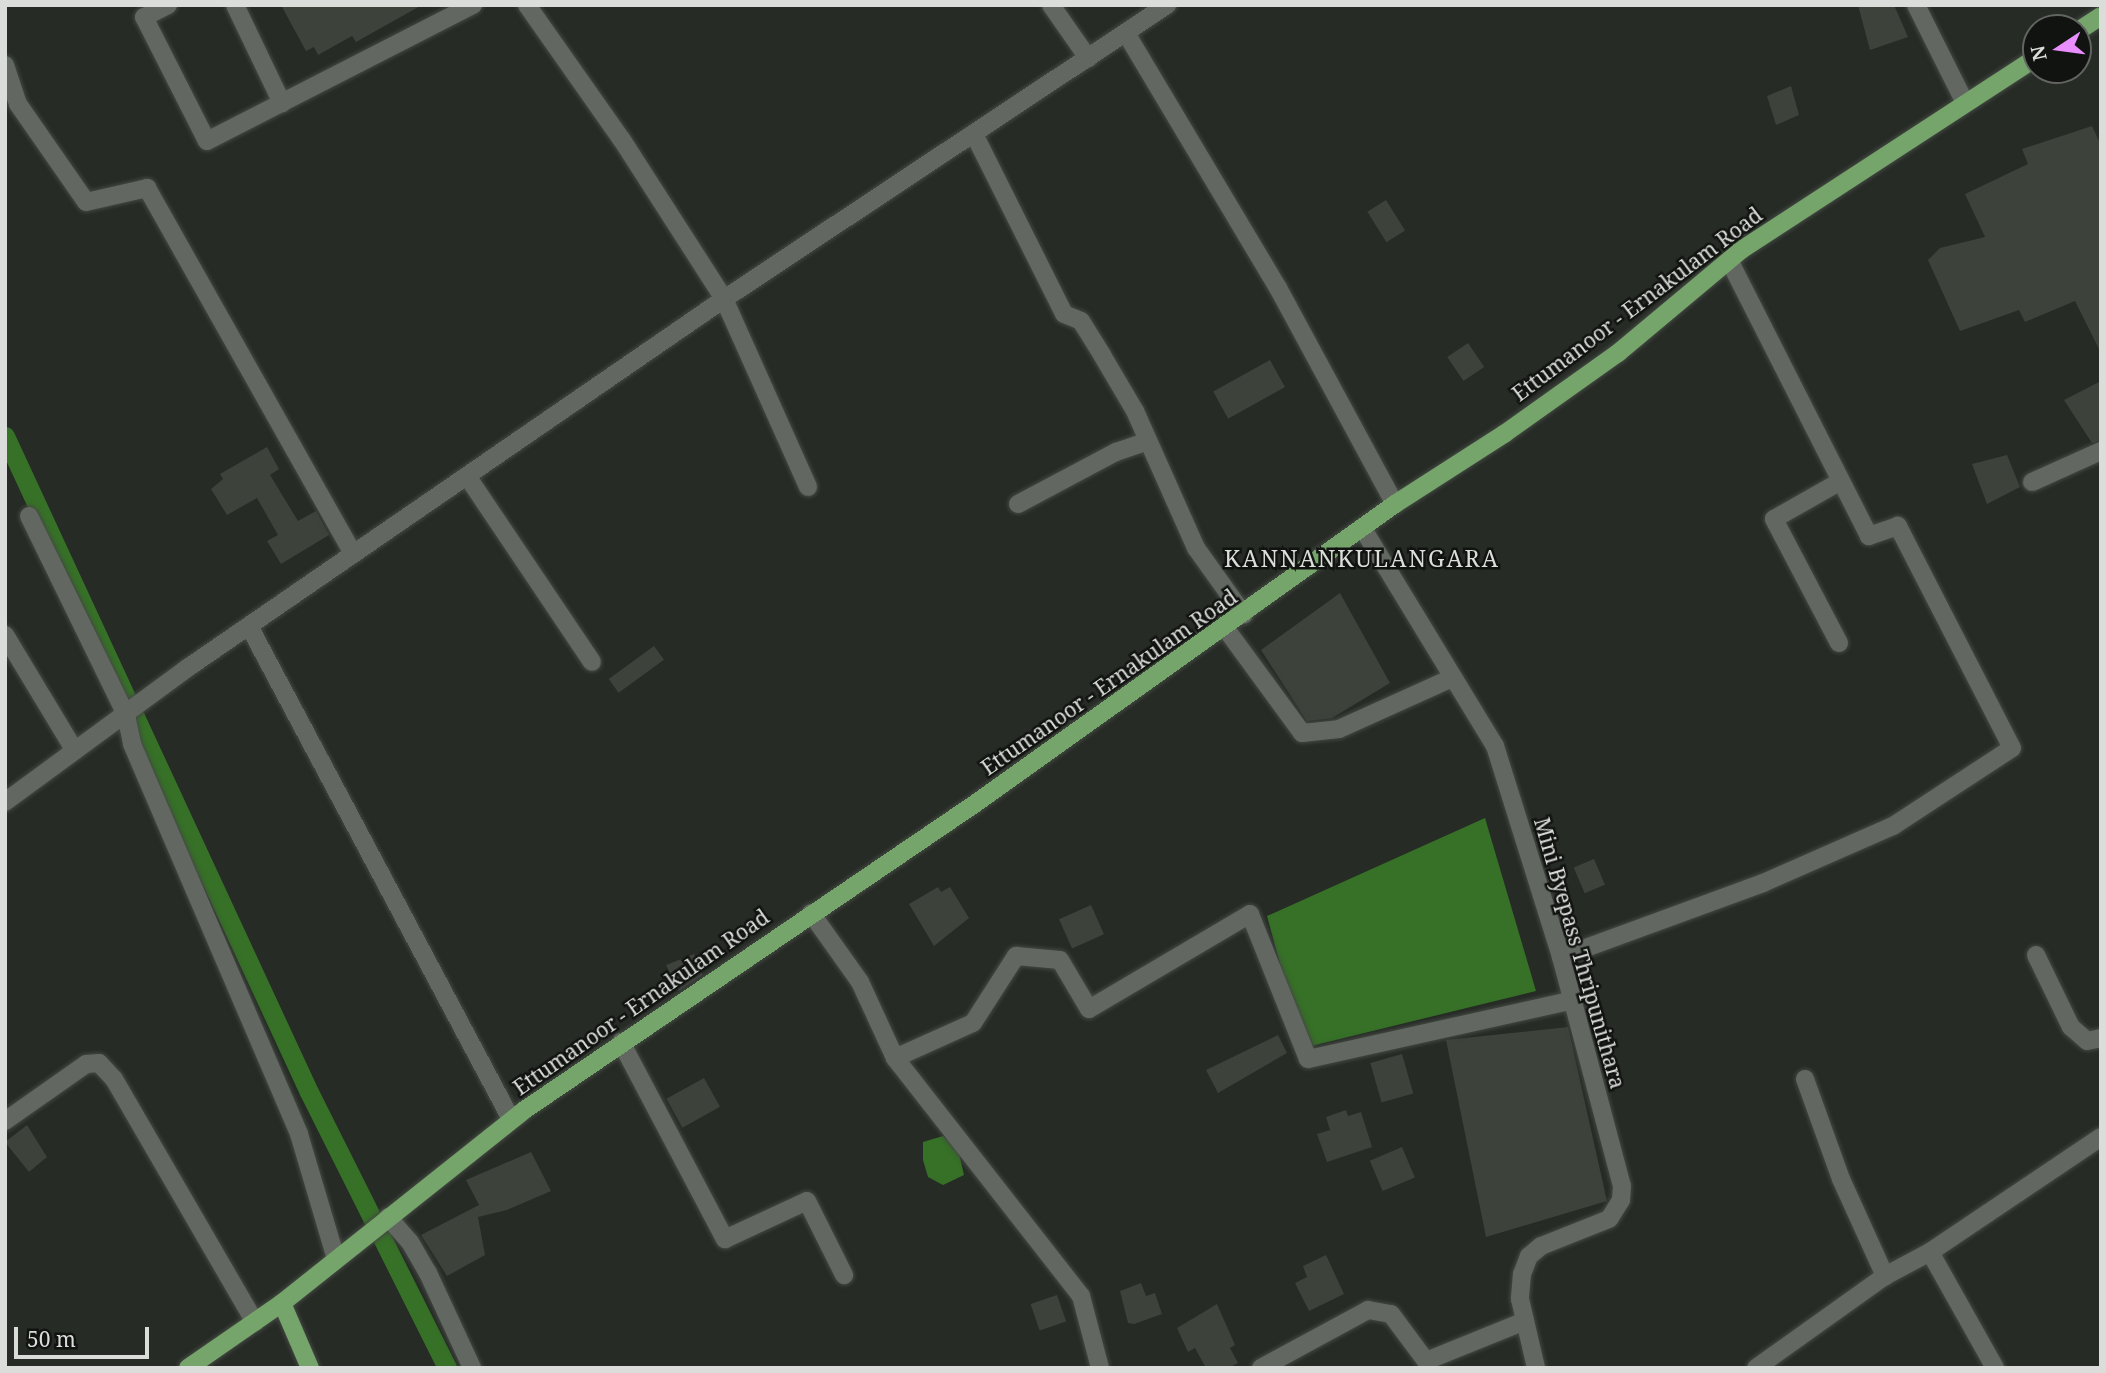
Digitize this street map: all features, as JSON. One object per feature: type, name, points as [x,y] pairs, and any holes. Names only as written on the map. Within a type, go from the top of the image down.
[{"type":"main road","name":"Ettumanoor - Ernakulam Road","points":[[188,1368],[282,1303],[354,1242],[511,1119],[1226,629],[1395,504],[1618,352],[1729,260],[2022,67]]},
{"type":"main road","points":[[282,1303],[310,1368]]},
{"type":"street","points":[[168,5],[144,17],[207,141],[473,5]]},
{"type":"street","points":[[234,5],[282,103]]},
{"type":"street","points":[[527,5],[622,140],[724,299],[808,487]]},
{"type":"street","points":[[1051,5],[1088,58]]},
{"type":"street","points":[[5,802],[249,626],[724,299],[1167,5]]},
{"type":"street","points":[[1916,5],[1965,103]]},
{"type":"street","points":[[1126,33],[1278,288],[1395,504]]},
{"type":"street","points":[[5,65],[18,104],[86,202],[147,188],[353,554]]},
{"type":"street","points":[[974,134],[1064,314],[1081,321],[1135,411],[1145,442],[1196,548],[1244,615]]},
{"type":"street","points":[[1561,957],[1763,883],[1893,826],[2012,748],[1898,526],[1869,536],[1729,260]]},
{"type":"street","points":[[1018,504],[1116,452],[1145,442]]},
{"type":"street","points":[[2032,482],[2101,451]]},
{"type":"street","points":[[467,476],[592,662]]},
{"type":"street","points":[[1839,643],[1774,519],[1841,481]]},
{"type":"street","points":[[29,516],[125,715],[132,744],[299,1134],[335,1259]]},
{"type":"street","name":"Mini Byepass Thripunithara","points":[[1363,529],[1495,746],[1561,957],[1570,1001],[1622,1186],[1621,1200],[1609,1219],[1541,1246],[1529,1256],[1521,1286],[1525,1321],[1536,1368]]},
{"type":"street","points":[[249,626],[511,1119]]},
{"type":"street","points":[[1226,629],[1302,733],[1339,729],[1452,678]]},
{"type":"street","points":[[5,635],[75,751]]},
{"type":"street","points":[[811,913],[860,982],[895,1058],[1081,1296],[1100,1368]]},
{"type":"street","points":[[895,1058],[973,1023],[1016,956],[1060,960],[1089,1009],[1250,914],[1276,969],[1308,1059],[1570,1001]]},
{"type":"street","points":[[2036,955],[2071,1027],[2087,1041],[2101,1038]]},
{"type":"street","points":[[621,1042],[725,1239],[807,1200],[844,1275]]},
{"type":"street","points":[[5,1121],[86,1064],[100,1063],[114,1079],[255,1322]]},
{"type":"street","points":[[1805,1079],[1841,1179],[1885,1276]]},
{"type":"street","points":[[1756,1368],[1885,1276],[1930,1252],[2101,1137]]},
{"type":"street","points":[[388,1217],[410,1242],[428,1273],[472,1368]]},
{"type":"street","points":[[1930,1252],[1995,1368]]},
{"type":"street","points":[[1261,1368],[1368,1310],[1391,1314],[1426,1361],[1525,1321]]},
{"type":"shaded area","points":[[1485,818],[1536,991],[1303,1048],[1267,916]]},
{"type":"shaded area","points":[[943,1136],[958,1149],[964,1175],[943,1185],[928,1177],[923,1160],[923,1142]]},
{"type":"building","points":[[281,5],[422,5],[356,42],[352,36],[318,55],[314,47],[306,51]]},
{"type":"building","points":[[1858,5],[1894,5],[1908,37],[1870,50]]},
{"type":"building","points":[[1791,86],[1799,115],[1776,125],[1767,96]]},
{"type":"building","points":[[2092,126],[2101,145],[2101,353],[2075,301],[2025,322],[2019,310],[1960,331],[1928,260],[1940,248],[1985,237],[1965,194],[2028,164],[2022,149]]},
{"type":"building","points":[[1386,200],[1405,231],[1386,242],[1367,212]]},
{"type":"building","points":[[1468,343],[1484,367],[1463,381],[1447,357]]},
{"type":"building","points":[[1270,360],[1285,387],[1228,419],[1213,392]]},
{"type":"building","points":[[2101,381],[2101,440],[2092,443],[2064,400]]},
{"type":"building","points":[[267,447],[279,469],[270,475],[298,521],[316,511],[329,535],[281,564],[267,541],[278,535],[257,498],[227,515],[211,489],[223,479],[220,474]]},
{"type":"building","points":[[2007,455],[2020,487],[1987,504],[1972,464]]},
{"type":"building","points":[[1340,593],[1390,683],[1332,718],[1307,721],[1261,650]]},
{"type":"building","points":[[654,646],[664,660],[619,693],[609,679]]},
{"type":"building","points":[[1594,859],[1605,885],[1585,893],[1574,868]]},
{"type":"building","points":[[938,887],[941,892],[950,887],[969,918],[934,946],[909,904]]},
{"type":"building","points":[[1091,905],[1104,934],[1072,948],[1059,919]]},
{"type":"building","points":[[694,954],[703,975],[679,991],[666,965]]},
{"type":"building","points":[[1568,1027],[1607,1201],[1486,1237],[1446,1040]]},
{"type":"building","points":[[1278,1035],[1287,1053],[1218,1093],[1206,1070]]},
{"type":"building","points":[[1402,1054],[1413,1093],[1382,1103],[1370,1063]]},
{"type":"building","points":[[704,1078],[720,1107],[682,1128],[666,1099]]},
{"type":"building","points":[[1346,1110],[1348,1116],[1361,1112],[1372,1147],[1327,1162],[1317,1134],[1330,1130],[1326,1117]]},
{"type":"building","points":[[27,1125],[47,1157],[29,1172],[5,1142]]},
{"type":"building","points":[[1402,1147],[1415,1177],[1383,1191],[1370,1161]]},
{"type":"building","points":[[531,1152],[551,1191],[507,1210],[478,1217],[485,1255],[447,1276],[421,1235],[479,1205],[466,1180]]},
{"type":"building","points":[[1326,1255],[1344,1294],[1309,1311],[1295,1283],[1307,1277],[1303,1266]]},
{"type":"building","points":[[1141,1283],[1146,1296],[1155,1293],[1162,1314],[1134,1324],[1128,1323],[1120,1291]]},
{"type":"building","points":[[1057,1295],[1066,1321],[1040,1331],[1031,1304]]},
{"type":"building","points":[[1217,1304],[1235,1345],[1230,1348],[1238,1363],[1229,1368],[1206,1368],[1195,1348],[1188,1352],[1177,1328]]},
{"type":"waterway","points":[[5,436],[309,1092],[447,1368]]},
{"type":"district","name":"KANNANKULANGARA","points":[[1362,558]]}]
